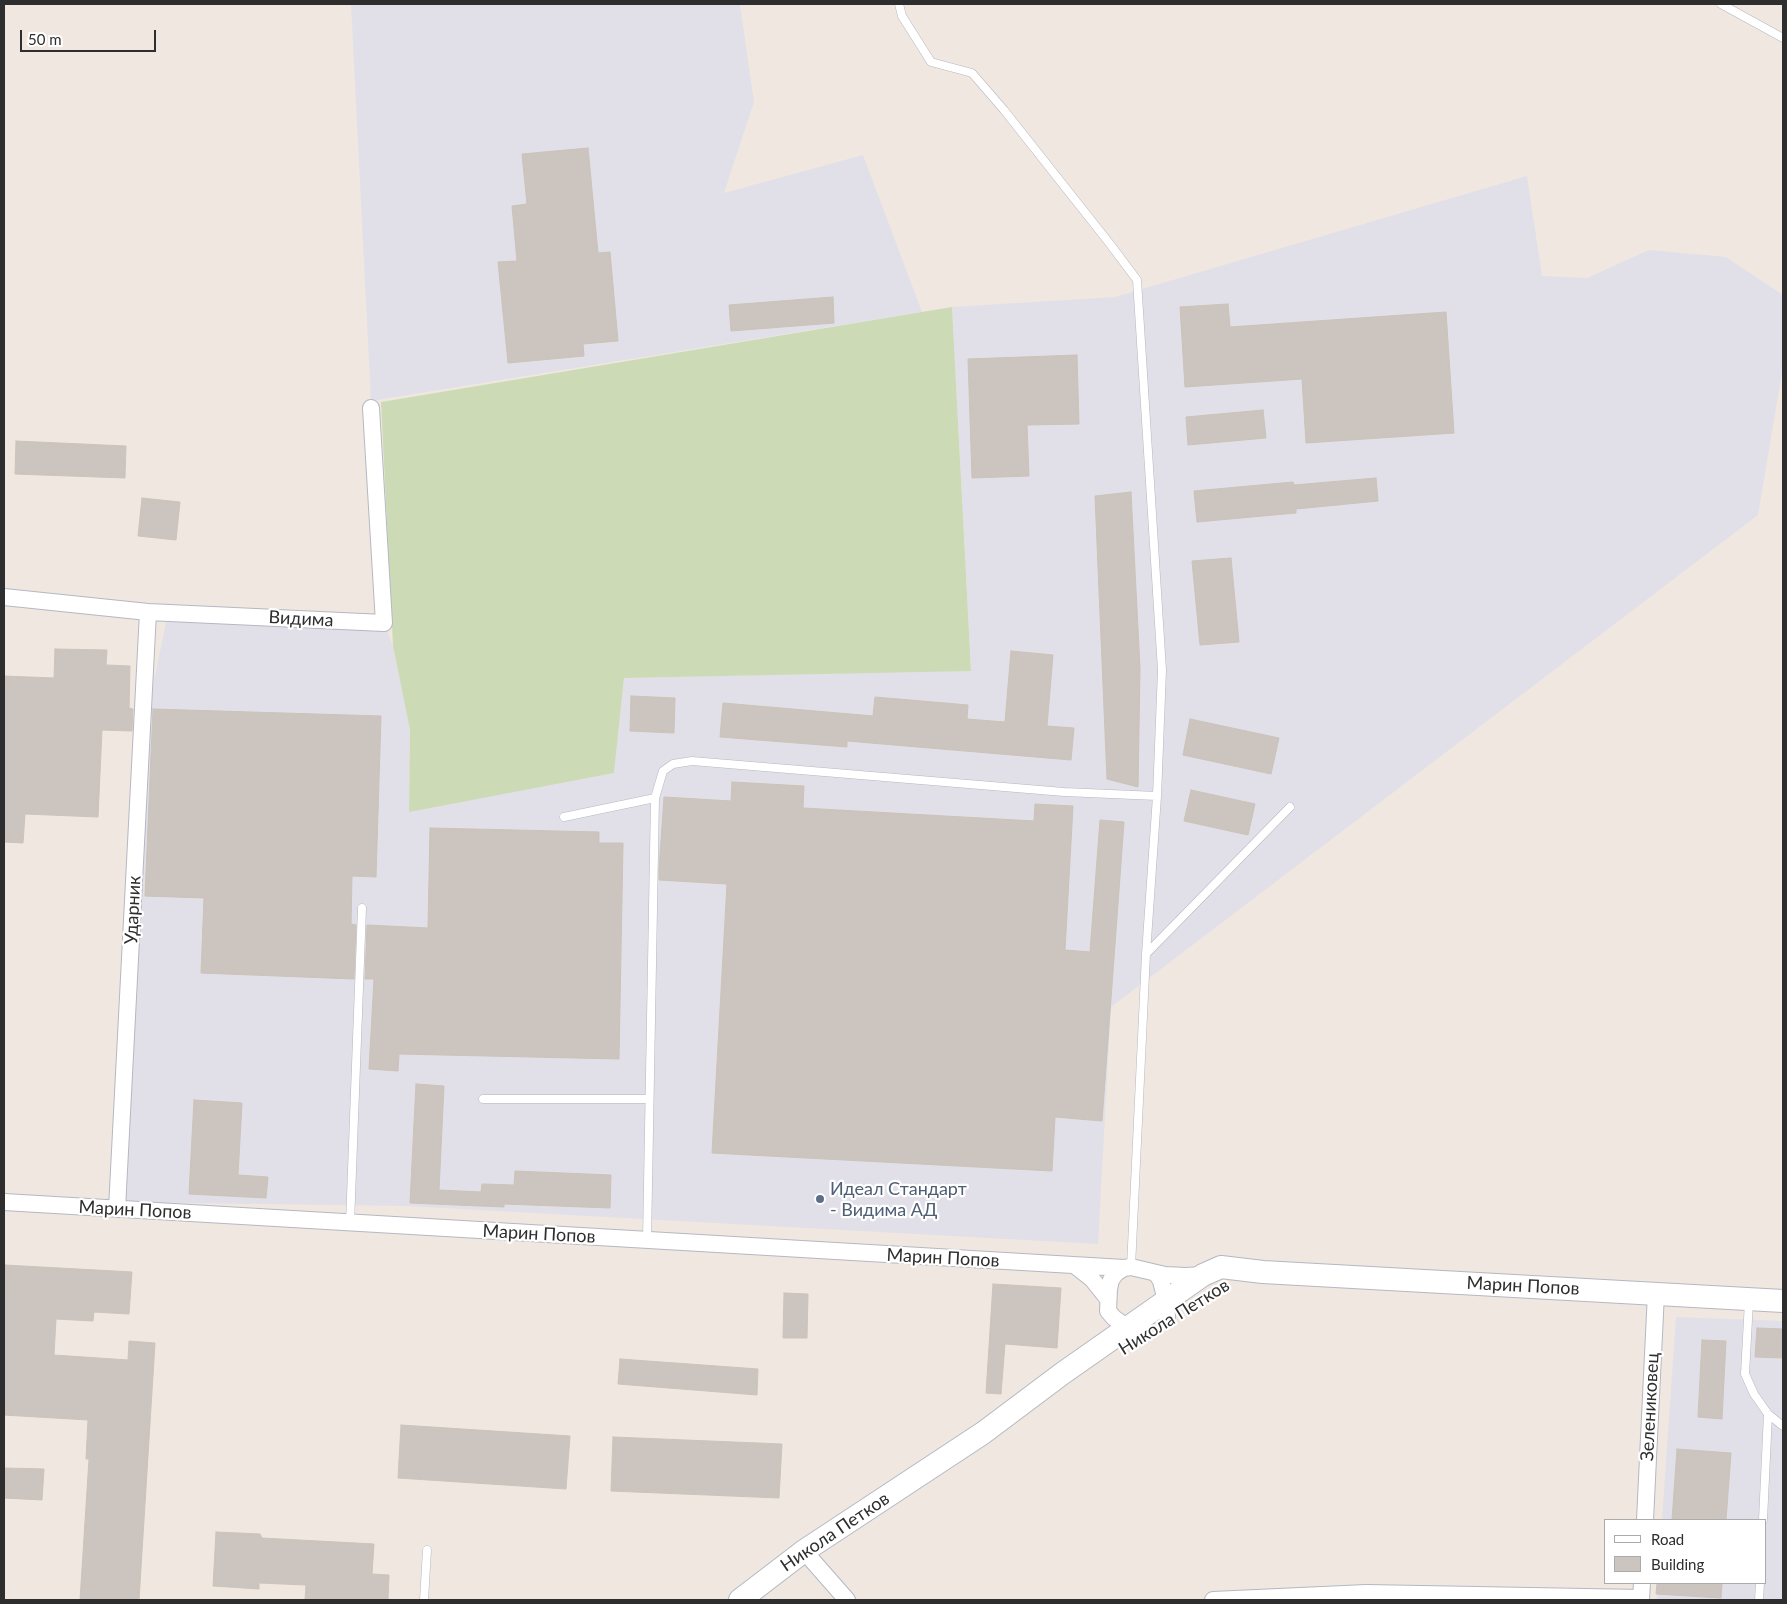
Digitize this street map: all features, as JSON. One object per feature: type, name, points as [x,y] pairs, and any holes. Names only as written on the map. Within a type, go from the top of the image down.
[{"type":"main road","name":"Никола Петков","points":[[1167,1309],[1203,1275],[1221,1267],[1263,1272]]},
{"type":"main road","name":"Никола Петков","points":[[740,1600],[804,1551],[983,1433],[1071,1386],[1136,1330],[1167,1309],[1225,1281],[1263,1272]]},
{"type":"main road","name":"Марин Попов","points":[[1263,1272],[1783,1301]]},
{"type":"street","name":"Видима","points":[[4,597],[148,612],[384,623],[372,408]]},
{"type":"street","name":"Ударник","points":[[117,1209],[148,612]]},
{"type":"street","name":"Марин Попов","points":[[4,1202],[1128,1267]]},
{"type":"street","points":[[1074,1265],[1092,1279],[1108,1299]]},
{"type":"street","points":[[1136,1330],[1114,1318],[1108,1311],[1111,1280],[1116,1273],[1128,1267],[1156,1273],[1186,1276],[1203,1275]]},
{"type":"street","points":[[1156,1273],[1161,1281],[1167,1309]]},
{"type":"street","name":"Зелениковец","points":[[1645,1519],[1656,1293]]},
{"type":"street","points":[[804,1551],[838,1597]]},
{"type":"street","points":[[1213,1600],[1366,1594],[1641,1594]]},
{"type":"lane","points":[[899,4],[902,16],[931,62],[972,73],[1004,110],[1137,280],[1162,670],[1157,796],[1128,1267]]},
{"type":"lane","points":[[1721,4],[1783,38]]},
{"type":"lane","points":[[647,1240],[655,798],[663,771],[672,764],[692,761],[1064,792],[1157,796]]},
{"type":"lane","points":[[564,817],[655,798]]},
{"type":"lane","points":[[1146,954],[1290,807]]},
{"type":"lane","points":[[350,1223],[362,908]]},
{"type":"lane","points":[[483,1099],[650,1099]]},
{"type":"lane","points":[[1750,1299],[1745,1374],[1754,1394],[1768,1414],[1783,1426]]},
{"type":"lane","points":[[1763,1519],[1768,1414]]},
{"type":"lane","points":[[424,1600],[427,1550]]},
{"type":"lane","points":[[1759,1600],[1760,1584]]},
{"type":"shaded area","points":[[351,4],[740,4],[754,102],[724,193],[863,155],[922,312],[371,401]]},
{"type":"shaded area","points":[[1527,176],[1542,276],[1587,278],[1649,250],[1726,257],[1783,295],[1783,366],[1758,515],[1111,1007],[1098,1244],[406,1206],[113,1202],[148,709],[168,613],[384,623],[393,646],[410,730],[409,811],[614,773],[624,678],[971,670],[952,307],[1115,297]]},
{"type":"shaded area","points":[[1676,1317],[1783,1321],[1783,1600],[1657,1600],[1658,1584],[1767,1584],[1767,1519],[1662,1519]]},
{"type":"green space","points":[[952,307],[971,671],[624,678],[614,773],[409,812],[410,730],[393,646],[381,402]]},
{"type":"building","points":[[588,148],[598,253],[610,252],[618,341],[583,344],[584,356],[508,363],[498,262],[517,261],[512,206],[527,204],[522,154]]},
{"type":"building","points":[[833,297],[834,323],[731,331],[729,305]]},
{"type":"building","points":[[1228,304],[1230,327],[1446,312],[1454,433],[1306,443],[1302,379],[1185,387],[1180,307]]},
{"type":"building","points":[[1077,355],[1079,424],[1027,425],[1029,476],[972,478],[968,359]]},
{"type":"building","points":[[1263,410],[1266,438],[1188,445],[1186,417]]},
{"type":"building","points":[[16,441],[126,446],[125,478],[15,474]]},
{"type":"building","points":[[1376,478],[1378,501],[1296,509],[1296,513],[1197,522],[1194,491],[1293,482],[1294,485]]},
{"type":"building","points":[[1131,492],[1140,668],[1138,787],[1107,779],[1095,496]]},
{"type":"building","points":[[142,498],[180,502],[176,540],[138,536]]},
{"type":"building","points":[[1231,558],[1239,642],[1200,645],[1192,561]]},
{"type":"building","points":[[55,649],[107,650],[106,665],[130,666],[129,708],[133,709],[132,731],[102,730],[98,817],[25,814],[23,843],[4,842],[4,676],[54,678]]},
{"type":"building","points":[[1011,651],[1053,655],[1047,726],[1074,728],[1071,760],[847,741],[847,747],[720,737],[723,703],[873,716],[875,697],[968,705],[967,719],[1005,722]]},
{"type":"building","points":[[631,696],[675,698],[674,733],[630,731]]},
{"type":"building","points":[[153,709],[381,716],[376,877],[352,876],[351,924],[356,925],[354,979],[201,973],[204,898],[145,896]]},
{"type":"building","points":[[1190,719],[1279,738],[1271,774],[1183,755]]},
{"type":"building","points":[[732,782],[804,786],[803,808],[1034,821],[1035,804],[1073,806],[1065,950],[1090,952],[1100,820],[1124,822],[1102,1121],[1055,1117],[1052,1171],[712,1153],[727,884],[659,880],[659,870],[664,797],[731,801]]},
{"type":"building","points":[[1191,790],[1255,804],[1248,835],[1184,821]]},
{"type":"building","points":[[430,828],[599,832],[599,843],[623,843],[619,1059],[399,1054],[398,1071],[369,1069],[374,979],[365,979],[367,925],[428,928]]},
{"type":"building","points":[[416,1084],[444,1086],[439,1190],[481,1192],[482,1184],[514,1185],[515,1171],[611,1175],[610,1208],[504,1204],[504,1207],[410,1203]]},
{"type":"building","points":[[194,1100],[242,1103],[238,1175],[268,1177],[266,1198],[189,1194]]},
{"type":"building","points":[[5,1265],[132,1272],[129,1314],[94,1312],[93,1321],[56,1319],[54,1355],[128,1360],[129,1341],[155,1343],[139,1600],[80,1600],[89,1459],[86,1459],[88,1420],[4,1415]]},
{"type":"building","points":[[993,1284],[1061,1288],[1057,1348],[1005,1344],[1001,1394],[986,1393]]},
{"type":"building","points":[[784,1293],[808,1294],[807,1338],[783,1338]]},
{"type":"building","points":[[1757,1328],[1783,1329],[1783,1358],[1755,1357]]},
{"type":"building","points":[[1702,1340],[1726,1341],[1722,1419],[1698,1417]]},
{"type":"building","points":[[620,1359],[758,1369],[757,1395],[618,1384]]},
{"type":"building","points":[[401,1425],[570,1436],[566,1489],[398,1478]]},
{"type":"building","points":[[613,1437],[782,1444],[779,1498],[611,1491]]},
{"type":"building","points":[[1677,1449],[1731,1453],[1726,1519],[1672,1519]]},
{"type":"building","points":[[4,1468],[44,1469],[42,1500],[4,1498]]},
{"type":"building","points":[[216,1532],[260,1534],[262,1538],[374,1544],[372,1574],[389,1575],[388,1600],[305,1600],[306,1585],[259,1583],[259,1589],[213,1586]]},
{"type":"building","points":[[1657,1584],[1722,1584],[1721,1598],[1656,1594]]},
{"type":"place","name":"Идеал Стандарт - Видима АД","points":[[820,1199]]}]
